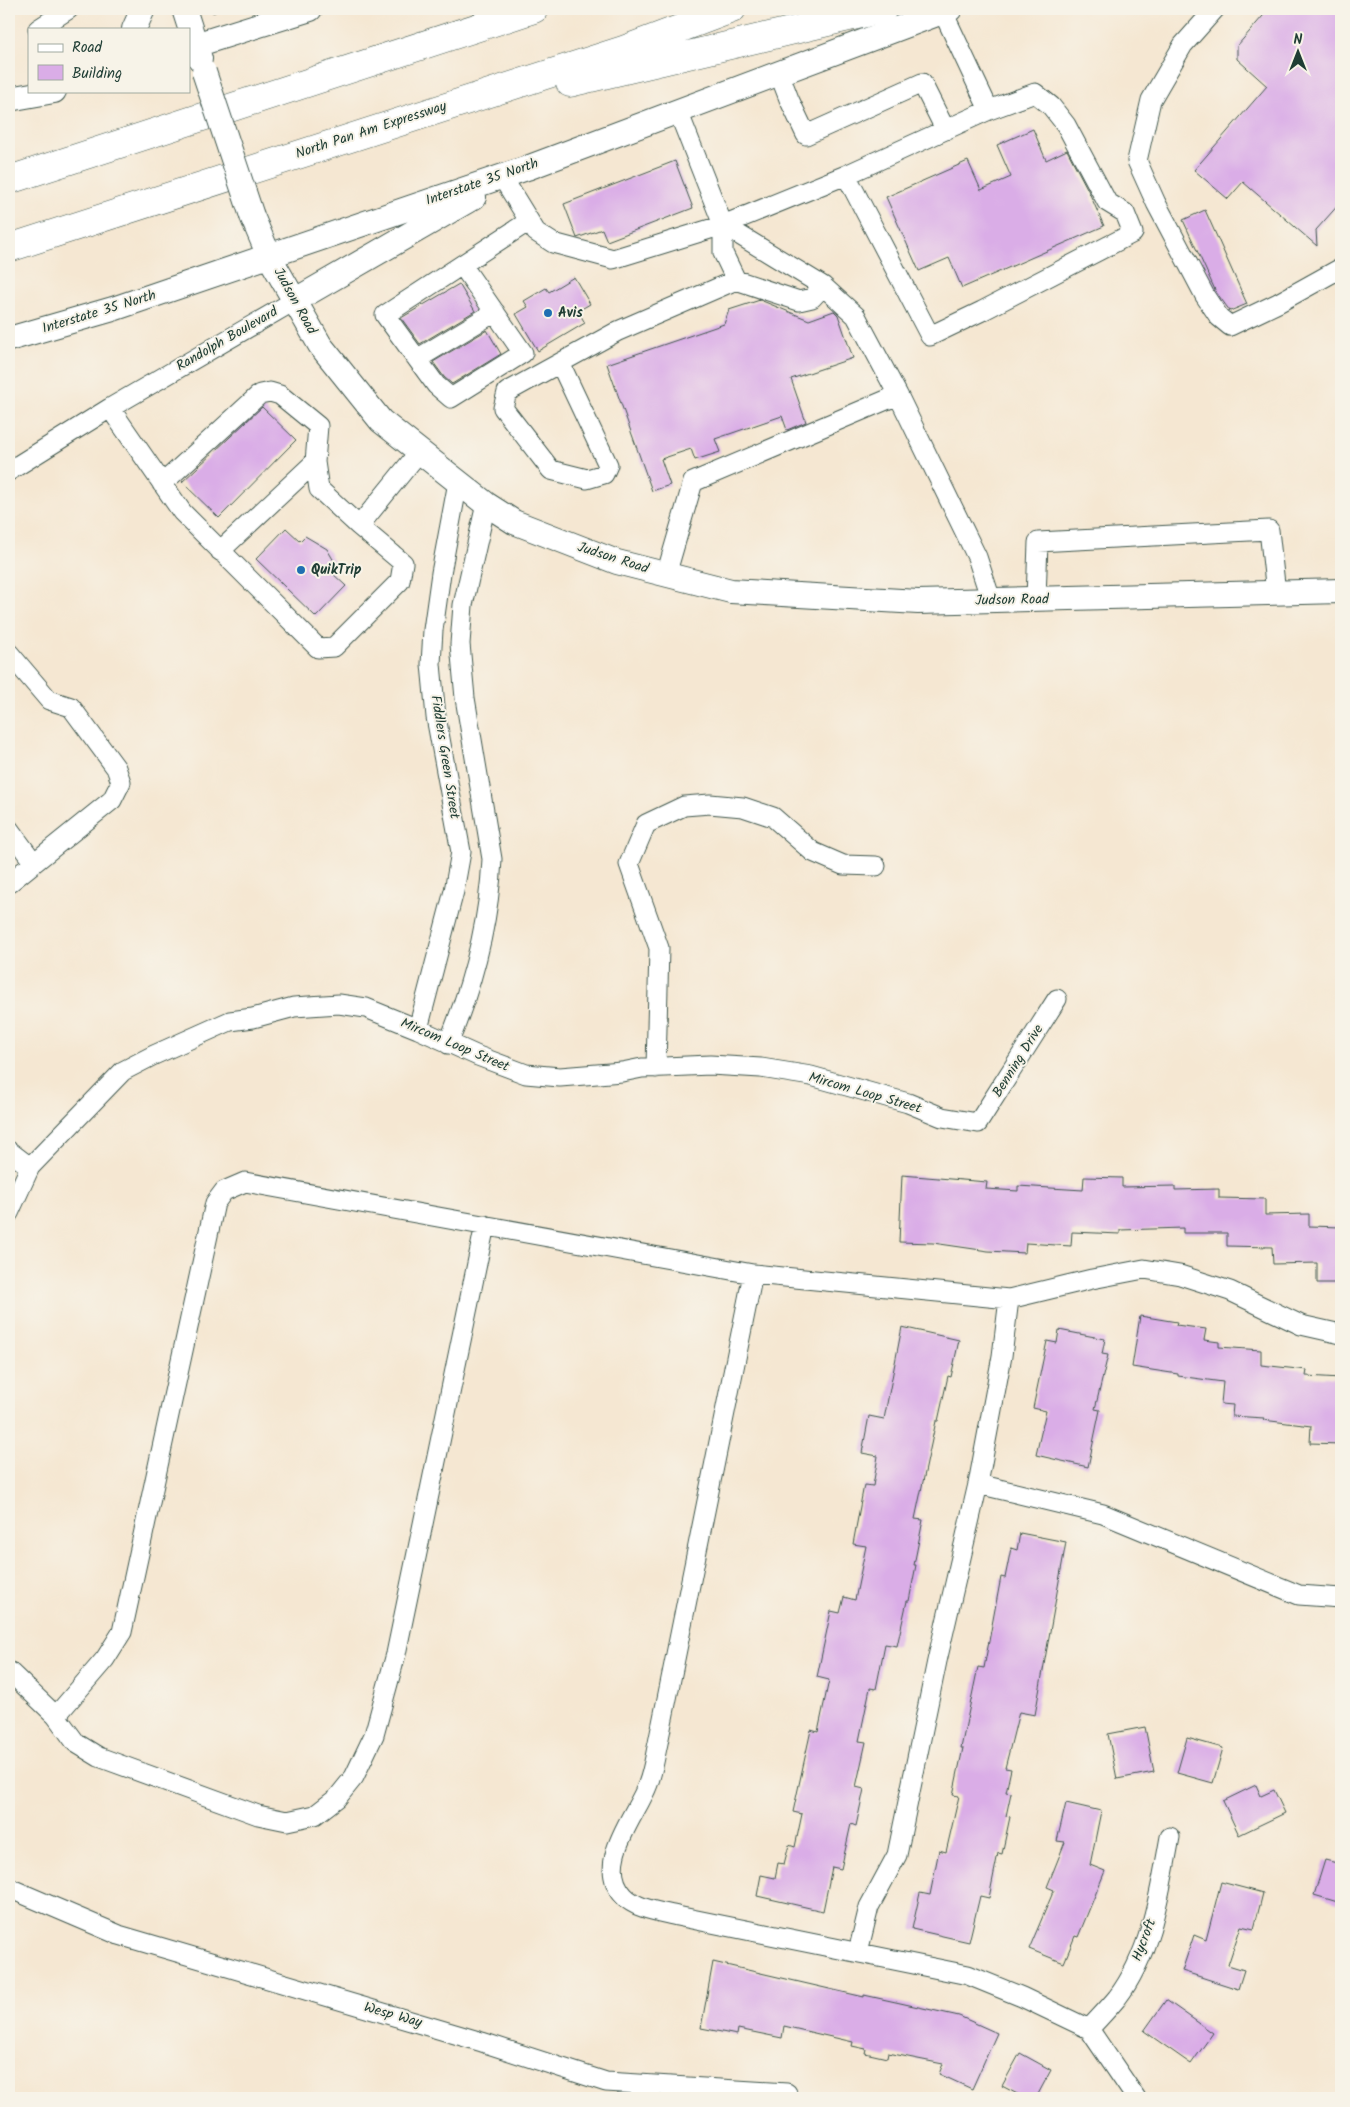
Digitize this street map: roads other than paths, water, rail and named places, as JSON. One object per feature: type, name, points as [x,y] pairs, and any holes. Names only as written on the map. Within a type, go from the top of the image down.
[{"type":"highway","points":[[9,180],[534,9]]},
{"type":"highway","name":"North Pan Am Expressway","points":[[9,248],[623,50],[732,9]]},
{"type":"highway","points":[[393,123],[660,63],[882,9]]},
{"type":"main road","points":[[134,28],[142,9]]},
{"type":"main road","name":"Judson Road","points":[[184,9],[188,28]]},
{"type":"main road","points":[[192,46],[310,9]]},
{"type":"main road","name":"Interstate 35 North","points":[[9,340],[113,309],[527,168],[947,10]]},
{"type":"main road","name":"Judson Road","points":[[192,46],[204,72],[252,216],[269,256],[320,345],[382,421],[486,504],[514,522],[617,562],[731,591],[918,602],[1341,591]]},
{"type":"main road","points":[[9,99],[48,92]]},
{"type":"main road","name":"Randolph Boulevard","points":[[294,301],[527,168]]},
{"type":"street","points":[[40,28],[68,9]]},
{"type":"street","points":[[1215,9],[1182,46],[1151,100],[1137,162],[1156,203],[1205,296],[1219,317],[1230,326],[1278,303],[1341,268]]},
{"type":"street","points":[[947,10],[989,110]]},
{"type":"street","points":[[780,73],[789,99],[806,135],[922,83],[945,130]]},
{"type":"street","points":[[504,180],[536,232],[553,242],[614,259],[723,224],[846,175],[989,110],[1035,93],[1046,102],[1066,125],[1107,202],[1125,213],[1133,233],[982,312],[930,336],[846,175]]},
{"type":"street","points":[[678,111],[723,224],[724,253],[736,280]]},
{"type":"street","points":[[462,265],[524,353],[452,398],[436,385],[385,315],[462,265],[530,221]]},
{"type":"street","points":[[723,224],[823,286],[856,316],[898,395],[977,556],[991,600]]},
{"type":"street","points":[[560,363],[608,465],[604,474],[587,479],[551,470],[503,408],[508,392],[560,363],[618,331],[736,280],[800,301],[812,298],[823,286]]},
{"type":"street","name":"Randolph Boulevard","points":[[9,471],[110,408],[294,301]]},
{"type":"street","points":[[417,358],[496,312]]},
{"type":"street","points":[[110,408],[162,484],[182,512],[318,648],[334,647],[400,581],[403,563],[319,489],[315,462],[318,426],[280,395],[270,392],[260,394],[162,484]]},
{"type":"street","points":[[666,575],[693,482],[898,395]]},
{"type":"street","points":[[359,526],[420,452]]},
{"type":"street","points":[[220,551],[315,462]]},
{"type":"street","name":"Fiddlers Green Street","points":[[418,1029],[454,891],[461,852],[436,717],[431,664],[433,630],[441,572],[458,482]]},
{"type":"street","name":"Fiddlers Green Street","points":[[448,1044],[466,1002],[486,925],[491,884],[492,859],[465,698],[460,644],[463,604],[486,504]]},
{"type":"street","points":[[1036,599],[1038,542],[1268,530],[1276,593]]},
{"type":"street","points":[[9,653],[49,700],[71,708],[116,768],[121,782],[112,800],[9,884]]},
{"type":"street","points":[[656,1068],[660,948],[629,864],[646,824],[684,806],[710,804],[743,807],[773,817],[813,852],[844,865],[876,866]]},
{"type":"street","points":[[9,829],[34,863]]},
{"type":"street","name":"Benning Drive","points":[[978,1123],[1057,999]]},
{"type":"street","name":"Mircom Loop Street","points":[[9,1213],[30,1168],[123,1072],[154,1055],[230,1021],[253,1018],[294,1007],[339,1004],[366,1008],[418,1029],[448,1044],[526,1074],[560,1077],[710,1065],[761,1068],[811,1076],[908,1103],[942,1117],[978,1123]]},
{"type":"street","points":[[9,1151],[30,1168]]},
{"type":"street","points":[[56,1716],[105,1659],[122,1632],[215,1204],[224,1191],[245,1182],[754,1274],[1009,1300],[1092,1279],[1144,1270],[1180,1275],[1230,1291],[1301,1325],[1341,1334]]},
{"type":"street","points":[[9,1671],[56,1716],[76,1743],[99,1757],[258,1815],[287,1821],[315,1815],[337,1798],[354,1776],[374,1735],[396,1654],[486,1225]]},
{"type":"street","points":[[754,1274],[649,1783],[616,1847],[614,1866],[616,1884],[624,1897],[642,1907],[677,1916],[968,1975],[1022,1997],[1089,2029],[1136,2098]]},
{"type":"street","points":[[858,1952],[869,1907],[898,1855],[935,1671],[978,1484],[1002,1356],[1009,1300]]},
{"type":"street","points":[[978,1484],[1103,1514],[1299,1595],[1341,1598]]},
{"type":"street","name":"Hycroft","points":[[1089,2029],[1118,1997],[1148,1937],[1159,1895],[1170,1837]]},
{"type":"street","name":"Wesp Way","points":[[9,1888],[119,1935],[482,2042],[606,2082],[787,2093]]},
{"type":"place","name":"Avis","points":[[548,313]]},
{"type":"place","name":"QuikTrip","points":[[301,570]]}]
